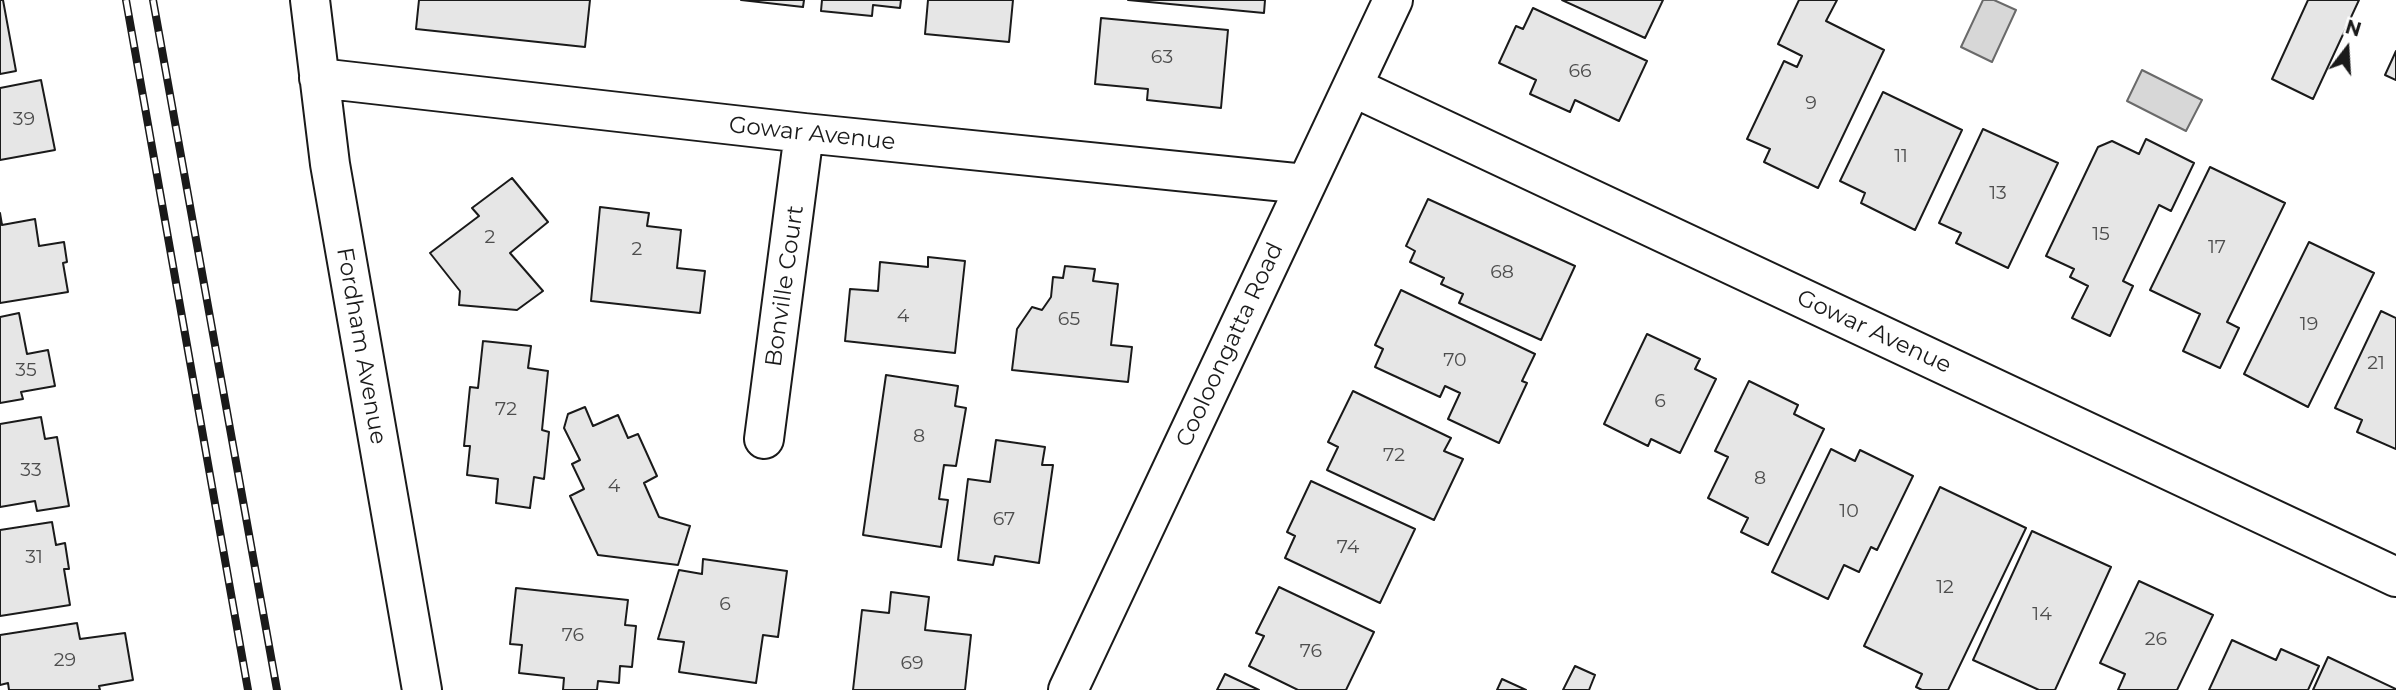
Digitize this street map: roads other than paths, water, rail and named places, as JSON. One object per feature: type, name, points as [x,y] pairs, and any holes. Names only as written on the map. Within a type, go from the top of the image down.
[{"type":"street","name":"Fordham Avenue","points":[[310,0],[330,164],[422,690]]},
{"type":"street","name":"Cooloongatta Road","points":[[1068,690],[1393,0]]},
{"type":"street","name":"Gowar Avenue","points":[[319,78],[804,133],[1305,184]]},
{"type":"street","name":"Gowar Avenue","points":[[1353,86],[2396,577]]},
{"type":"street","name":"Bonville Court","points":[[764,439],[804,133]]},
{"type":"railway","points":[[126,0],[248,690]]},
{"type":"railway","points":[[153,0],[277,690]]}]
